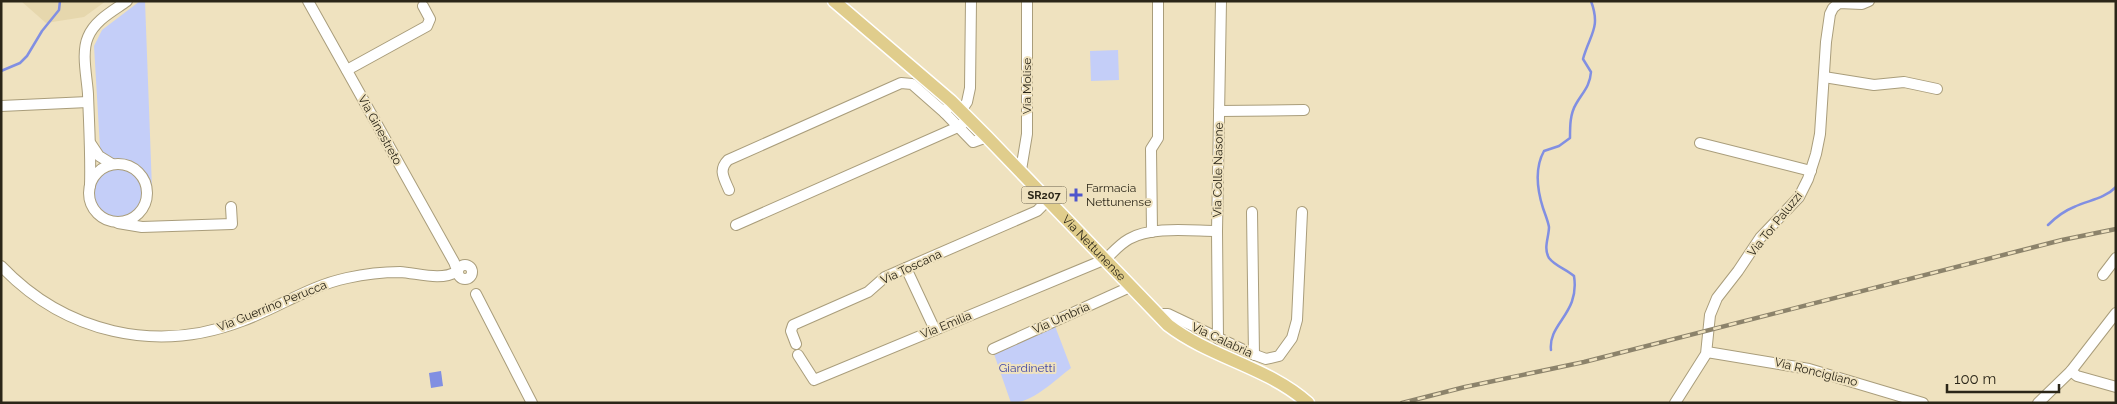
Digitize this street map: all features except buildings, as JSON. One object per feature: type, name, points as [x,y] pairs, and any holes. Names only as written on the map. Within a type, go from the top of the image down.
[{"type":"main road","name":"Via Nettunense","points":[[834,1],[948,107],[965,115],[987,136],[1106,259],[1158,316],[1190,341],[1289,388],[1308,403]]},
{"type":"street","points":[[127,1],[101,20],[88,37],[86,60],[90,143],[90,196],[96,211],[102,216],[129,226],[157,227],[232,224],[231,207]]},
{"type":"street","name":"Via Ginestreto","points":[[308,1],[452,258],[464,273],[476,294],[532,403]]},
{"type":"street","points":[[736,225],[958,127],[965,115],[970,88],[971,1]]},
{"type":"street","name":"Via Molise","points":[[1021,170],[1027,134],[1027,1]]},
{"type":"street","points":[[1152,232],[1151,149],[1158,138],[1158,1]]},
{"type":"street","name":"Via Colle Nasone","points":[[1218,339],[1217,231],[1221,1]]},
{"type":"street","name":"Via Tor Paluzzi","points":[[1676,403],[1707,352],[1710,314],[1717,298],[1760,238],[1801,194],[1811,171],[1820,134],[1826,42],[1830,14],[1839,3],[1862,4],[1869,1]]},
{"type":"street","points":[[347,70],[428,25],[430,20],[423,6]]},
{"type":"street","points":[[1824,77],[1874,85],[1904,82],[1936,89]]},
{"type":"street","points":[[729,190],[721,172],[722,165],[728,160],[902,82],[912,84],[948,107],[958,127],[973,142],[987,136]]},
{"type":"street","points":[[1,106],[88,102]]},
{"type":"street","points":[[1219,111],[1304,110]]},
{"type":"street","points":[[90,143],[99,156],[112,164],[130,166],[143,178],[147,194],[142,208],[129,219],[113,221]]},
{"type":"street","points":[[1700,143],[1811,171]]},
{"type":"street","points":[[90,186],[98,172],[112,164]]},
{"type":"street","name":"Via Toscana","points":[[796,344],[791,331],[793,325],[868,292],[882,278],[1037,211],[1048,200]]},
{"type":"street","points":[[142,208],[157,227]]},
{"type":"street","points":[[1252,212],[1254,355]]},
{"type":"street","name":"Via Calabria","points":[[1158,316],[1168,314],[1218,339],[1266,359],[1279,356],[1294,333],[1297,320],[1302,212]]},
{"type":"street","name":"Via Emilia","points":[[798,355],[814,380],[1106,259],[1127,240],[1152,232],[1217,231]]},
{"type":"street","points":[[2103,276],[2116,258]]},
{"type":"street","name":"Via Guerrino Perucca","points":[[1,266],[38,296],[80,320],[112,332],[147,336],[185,335],[216,330],[255,316],[314,288],[353,277],[389,272],[441,275],[464,273]]},
{"type":"street","points":[[906,268],[935,330]]},
{"type":"street","name":"Via Umbria","points":[[992,349],[1130,287]]},
{"type":"street","points":[[2038,403],[2071,371],[2116,313]]},
{"type":"street","name":"Via Roncigliano","points":[[1707,352],[1809,369],[1924,403]]},
{"type":"street","points":[[2071,371],[2077,376],[2116,387]]},
{"type":"shaded area","points":[[21,1],[106,1],[84,17],[46,23]]},
{"type":"green space","points":[[140,1],[145,1],[152,189],[140,168],[132,163],[108,158],[100,148],[94,46],[102,30]]},
{"type":"green space","points":[[1118,50],[1119,80],[1091,81],[1090,51]]},
{"type":"green space","points":[[118,168],[128,170],[136,175],[141,183],[143,193],[141,203],[136,211],[128,216],[118,218],[108,216],[100,211],[95,203],[93,193],[95,183],[100,175],[108,170]]},
{"type":"green space","name":"Giardinetti","points":[[1055,326],[1071,368],[1035,395],[1019,402],[1011,403],[994,354]]},
{"type":"water","points":[[441,371],[443,386],[431,388],[429,373]]},
{"type":"waterway","points":[[1,71],[20,63],[27,56],[42,31],[59,10],[60,1]]},
{"type":"waterway","points":[[1551,350],[1554,332],[1569,309],[1575,289],[1574,276],[1554,263],[1547,254],[1546,246],[1549,227],[1539,194],[1538,172],[1544,151],[1559,146],[1570,138],[1573,112],[1589,81],[1591,72],[1583,59],[1595,25],[1591,1]]},
{"type":"waterway","points":[[2048,225],[2067,210],[2101,197],[2116,187]]},
{"type":"railway","points":[[1402,403],[1465,387],[1584,362],[2062,240],[2116,229]]},
{"type":"place","name":"Farmacia Nettunense","points":[[1076,195]]}]
